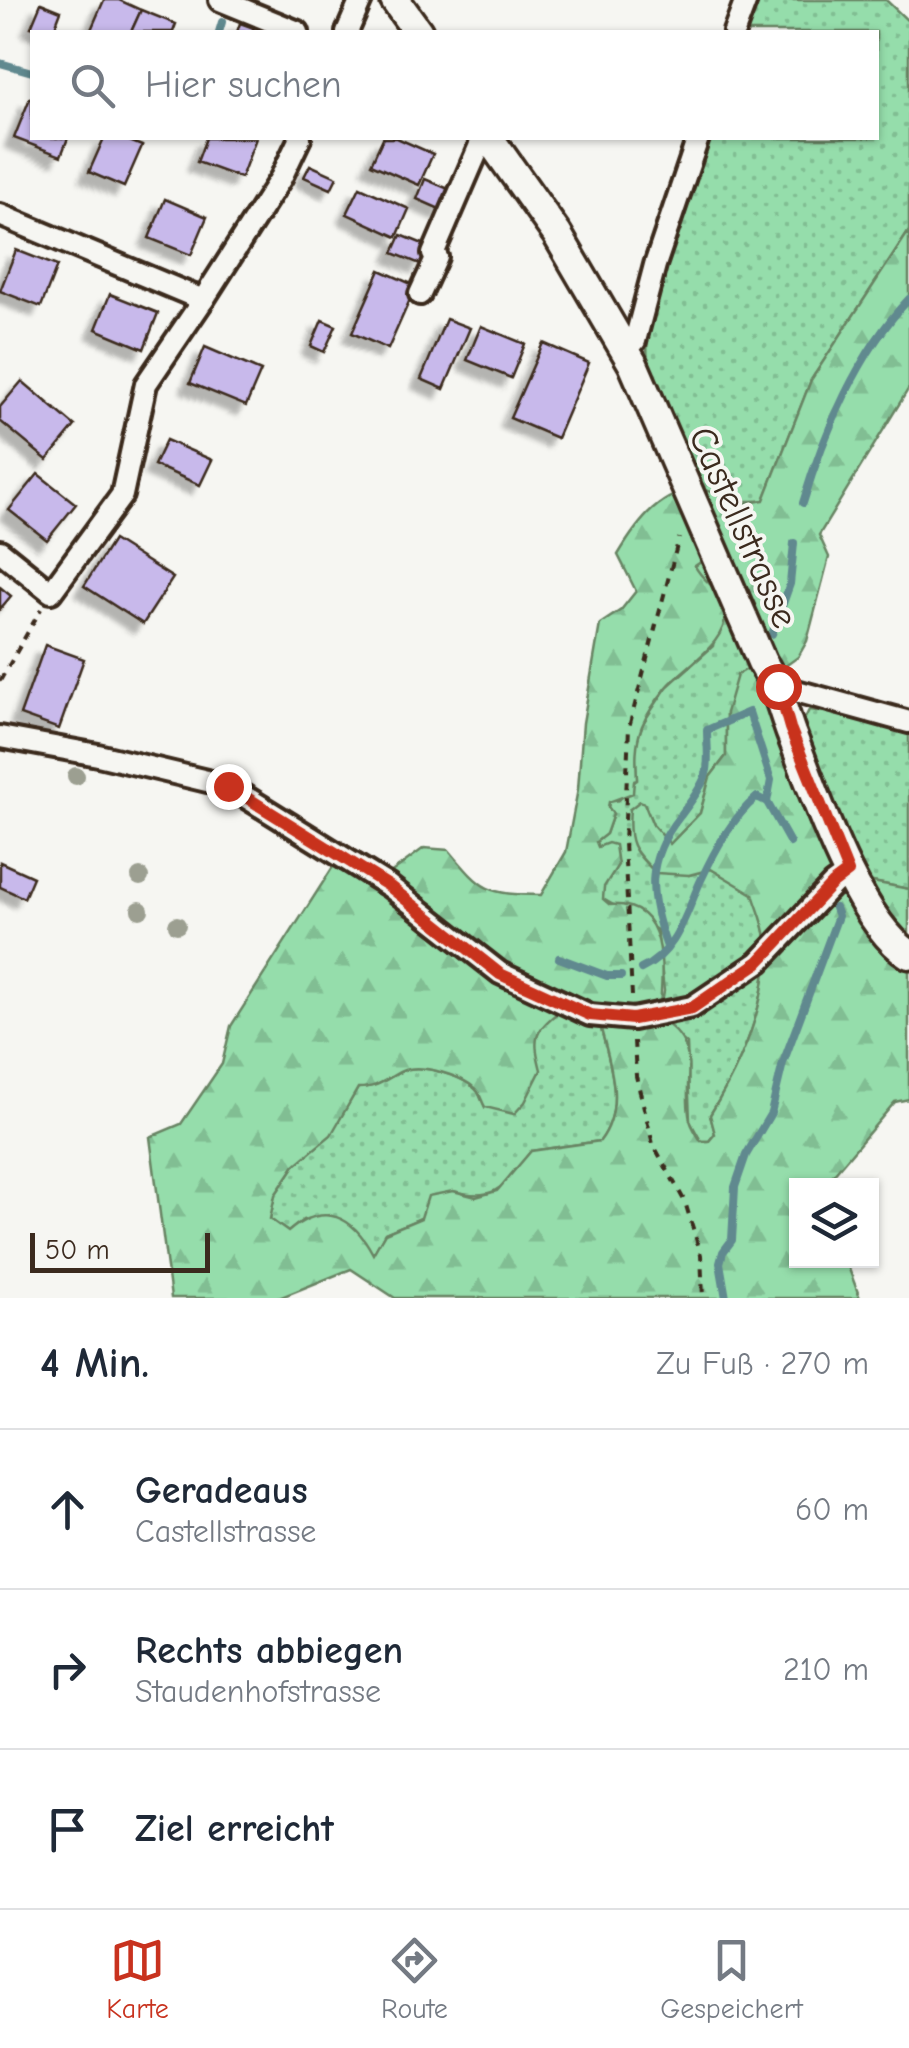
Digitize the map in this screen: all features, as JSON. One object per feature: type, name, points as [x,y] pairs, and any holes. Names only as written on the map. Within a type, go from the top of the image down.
[{"type":"street","points":[[220,0],[293,30]]},
{"type":"street","points":[[348,30],[361,0]]},
{"type":"street","points":[[396,0],[417,30]]},
{"type":"street","points":[[735,30],[746,0]]},
{"type":"street","points":[[0,551],[51,592],[122,495],[146,384],[281,178],[299,140]]},
{"type":"street","points":[[420,294],[437,257],[433,254],[485,140]]},
{"type":"street","name":"Castellstrasse","points":[[487,140],[557,234],[625,350],[762,662],[778,686],[790,728],[848,872],[878,924],[909,954]]},
{"type":"street","points":[[625,350],[636,341],[655,265],[697,140]]},
{"type":"street","points":[[0,215],[203,300]]},
{"type":"street","points":[[778,686],[909,722]]},
{"type":"street","points":[[0,737],[228,786],[389,886],[500,974],[590,1015],[633,1019],[692,1008],[759,962],[848,872]]},
{"type":"path","points":[[690,498],[629,727],[624,842],[636,1076],[653,1144],[685,1202],[701,1255],[703,1298]]},
{"type":"path","points":[[0,681],[51,592]]},
{"type":"green space","points":[[754,0],[886,0],[909,22],[909,231],[811,380],[764,500],[755,501],[700,490],[648,364],[651,310],[658,281],[705,140],[879,140],[879,30],[743,30]]},
{"type":"green space","points":[[909,231],[909,388],[819,535],[829,557],[807,641],[798,657],[784,667],[773,657],[708,557],[695,566],[721,596],[725,621],[714,643],[667,687],[647,716],[638,739],[633,793],[609,802],[613,814],[606,834],[596,842],[598,847],[615,845],[618,865],[604,887],[603,899],[610,905],[630,907],[645,916],[654,929],[661,964],[659,1019],[673,1029],[687,1051],[690,1120],[701,1141],[709,1141],[715,1134],[710,1115],[743,1053],[758,1008],[766,962],[764,928],[753,894],[711,869],[689,875],[656,873],[633,845],[630,809],[640,801],[644,803],[653,825],[670,844],[700,813],[710,777],[726,756],[726,713],[737,675],[754,665],[767,685],[831,869],[909,889],[909,1099],[895,1102],[831,1178],[789,1178],[789,1268],[849,1268],[860,1298],[395,1298],[351,1269],[279,1298],[171,1298],[150,1137],[181,1124],[222,1064],[231,1026],[336,862],[370,888],[424,848],[449,850],[470,875],[488,888],[541,895],[566,852],[600,624],[621,610],[636,591],[618,555],[642,520],[675,495],[703,490],[741,503],[764,500],[811,380]],"holes":[[[560,1011],[601,1029],[612,1072],[612,1115],[600,1141],[531,1151],[497,1191],[476,1197],[453,1191],[428,1196],[421,1218],[385,1233],[373,1254],[356,1230],[336,1217],[314,1217],[288,1232],[270,1219],[275,1195],[295,1165],[331,1135],[358,1088],[377,1085],[410,1069],[431,1070],[472,1086],[485,1107],[514,1114],[525,1102],[541,1070],[537,1036]]]},
{"type":"green space","points":[[708,557],[754,665],[726,713],[726,756],[710,777],[700,813],[670,844],[653,825],[644,803],[630,809],[689,875],[711,869],[754,894],[764,928],[766,962],[758,1008],[743,1053],[710,1115],[715,1133],[709,1141],[701,1141],[690,1121],[687,1044],[659,1019],[664,991],[657,930],[603,899],[596,841],[606,834],[613,814],[609,802],[619,800],[637,779],[635,747],[643,723],[667,687],[713,646],[721,594],[694,566]]},
{"type":"green space","points":[[809,710],[870,717],[909,727],[909,889],[862,880],[802,724]]},
{"type":"green space","points":[[559,1011],[601,1029],[612,1072],[614,1101],[608,1128],[600,1141],[531,1151],[499,1188],[481,1194],[453,1191],[421,1218],[385,1233],[373,1255],[330,1215],[303,1220],[288,1232],[270,1219],[275,1195],[295,1165],[330,1135],[358,1088],[410,1069],[431,1070],[472,1086],[485,1107],[534,1044],[542,1024]]},
{"type":"building","points":[[104,0],[119,0],[141,10],[132,30],[91,30]]},
{"type":"building","points":[[41,3],[61,11],[54,30],[31,27]]},
{"type":"building","points":[[141,10],[176,24],[174,30],[132,30]]},
{"type":"building","points":[[240,23],[254,28],[253,30],[238,30]]},
{"type":"building","points":[[30,98],[30,140],[67,140],[61,156],[14,138]]},
{"type":"building","points":[[103,140],[127,140],[142,146],[124,187],[89,172]]},
{"type":"building","points":[[205,140],[255,140],[241,178],[197,162]]},
{"type":"building","points":[[382,140],[402,140],[433,154],[419,185],[371,164]]},
{"type":"building","points":[[310,165],[337,177],[331,189],[304,177]]},
{"type":"building","points":[[425,179],[451,190],[442,210],[417,199]]},
{"type":"building","points":[[360,187],[409,209],[397,237],[347,214]]},
{"type":"building","points":[[165,199],[207,217],[191,255],[149,238]]},
{"type":"building","points":[[401,235],[428,246],[420,264],[393,253]]},
{"type":"building","points":[[16,250],[57,266],[41,307],[0,291]]},
{"type":"building","points":[[380,270],[416,286],[388,349],[352,333]]},
{"type":"building","points":[[110,294],[158,313],[144,349],[96,329]]},
{"type":"building","points":[[446,319],[470,328],[444,389],[421,379]]},
{"type":"building","points":[[322,320],[336,326],[324,352],[311,346]]},
{"type":"building","points":[[481,326],[525,344],[511,378],[467,360]]},
{"type":"building","points":[[543,343],[589,363],[557,438],[510,418]]},
{"type":"building","points":[[205,347],[261,371],[246,406],[190,383]]},
{"type":"building","points":[[22,381],[75,426],[47,460],[0,421],[0,407]]},
{"type":"building","points":[[166,440],[212,460],[200,485],[154,465]]},
{"type":"building","points":[[38,474],[76,504],[47,540],[9,510]]},
{"type":"building","points":[[113,540],[173,578],[143,624],[84,586]]},
{"type":"building","points":[[0,587],[11,596],[0,609]]},
{"type":"building","points":[[45,645],[84,659],[59,729],[20,715]]},
{"type":"building","points":[[0,862],[33,877],[24,898],[0,887]]},
{"type":"waterway","points":[[220,30],[222,22]]},
{"type":"waterway","points":[[0,63],[30,71]]},
{"type":"waterway","points":[[803,503],[821,450],[859,368],[909,299]]},
{"type":"waterway","points":[[772,634],[790,584],[794,543]]},
{"type":"waterway","points":[[667,947],[656,911],[655,864],[668,832],[705,776],[707,730],[749,712],[771,780],[767,802],[790,843]]},
{"type":"waterway","points":[[641,969],[672,942],[712,857],[732,825],[757,797],[767,802]]},
{"type":"waterway","points":[[726,1298],[720,1263],[732,1240],[735,1187],[746,1155],[771,1113],[783,1063],[838,916],[835,908]]},
{"type":"waterway","points":[[559,958],[607,976],[621,976]]},
{"type":"route","points":[[228,786],[389,886],[500,974],[590,1015],[633,1019],[692,1008],[759,962],[810,906],[848,872],[790,728],[778,686]]}]
